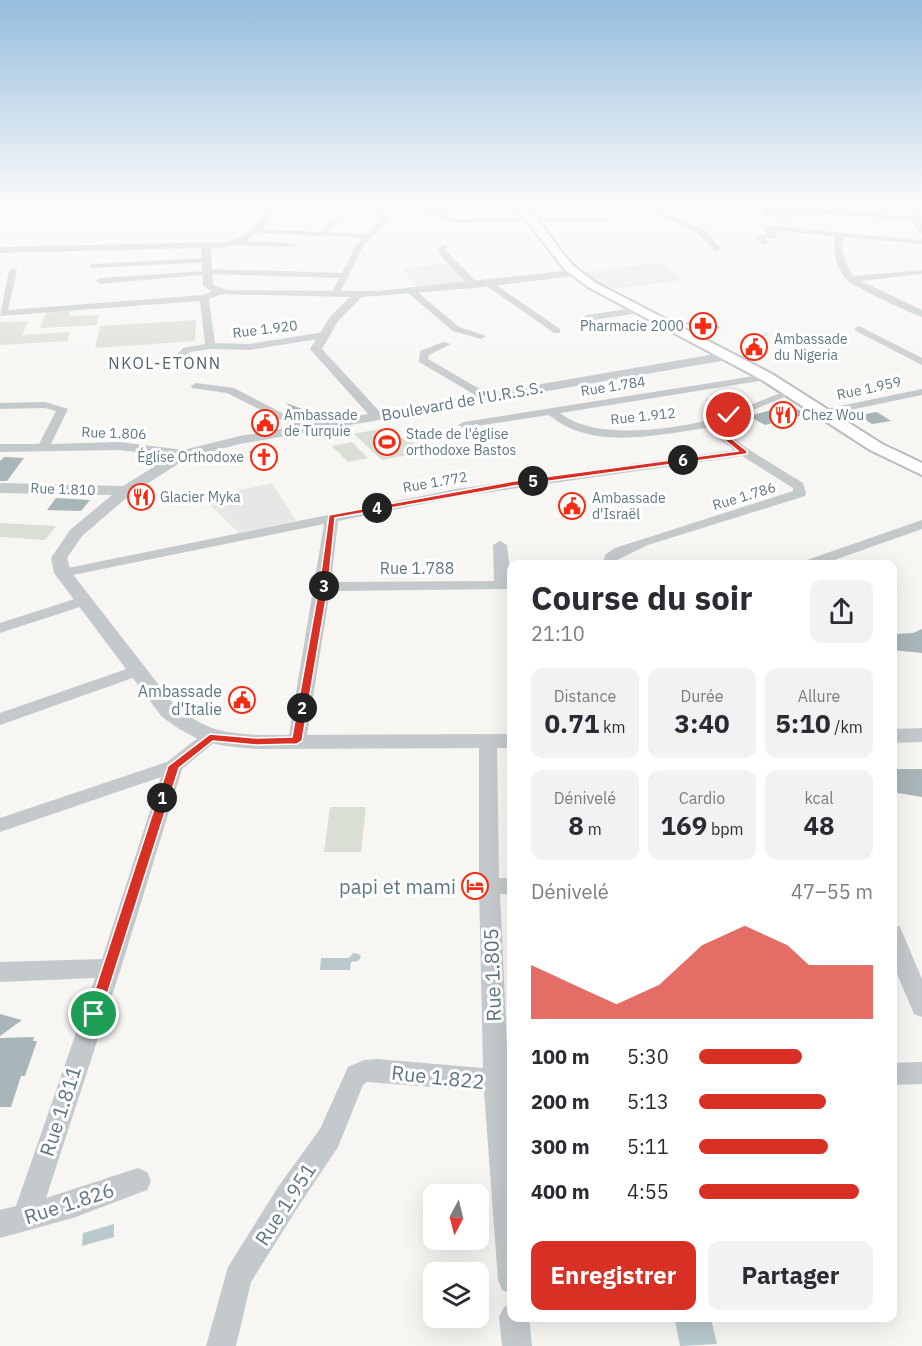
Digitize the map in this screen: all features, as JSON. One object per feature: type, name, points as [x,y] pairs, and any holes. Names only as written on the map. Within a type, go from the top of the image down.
[{"type":"main road","points":[[569,268],[574,273],[641,310],[767,377],[876,447],[922,470]]},
{"type":"street","points":[[197,268],[345,276]]},
{"type":"street","points":[[100,281],[208,268]]},
{"type":"street","points":[[208,268],[208,286],[219,292]]},
{"type":"street","points":[[266,272],[270,268]]},
{"type":"street","points":[[336,293],[348,268]]},
{"type":"street","points":[[457,268],[474,285]]},
{"type":"street","points":[[846,268],[851,279],[922,314]]},
{"type":"street","points":[[13,270],[1,313],[204,298],[219,292],[359,294],[411,291],[574,273]]},
{"type":"street","points":[[851,279],[922,272]]},
{"type":"street","points":[[490,284],[557,331]]},
{"type":"street","points":[[411,291],[456,329],[481,336]]},
{"type":"street","points":[[359,294],[342,309],[316,347],[376,416]]},
{"type":"street","points":[[204,298],[210,346]]},
{"type":"street","points":[[587,318],[641,310]]},
{"type":"street","name":"Rue 1.959","points":[[859,329],[922,362]]},
{"type":"street","name":"Rue 1.920","points":[[182,355],[187,350],[210,346],[250,347],[324,335]]},
{"type":"street","points":[[446,344],[424,353],[423,360],[486,397]]},
{"type":"street","name":"Boulevard de l'U.R.S.S.","points":[[63,573],[59,558],[76,533],[126,491],[184,454],[240,440],[305,428],[727,356]]},
{"type":"street","name":"Rue 1.784","points":[[464,425],[767,377]]},
{"type":"street","points":[[196,386],[230,390],[305,428]]},
{"type":"street","points":[[708,424],[792,392]]},
{"type":"street","name":"Rue 1.959","points":[[821,413],[922,392]]},
{"type":"street","name":"Rue 1.806","points":[[0,406],[45,405],[62,409],[43,447]]},
{"type":"street","name":"Rue 1.912","points":[[551,411],[564,423],[602,434],[708,424]]},
{"type":"street","name":"Rue 1.786","points":[[610,560],[620,551],[643,542],[800,493],[799,486],[744,452],[708,424]]},
{"type":"street","name":"Rue 1.806","points":[[0,448],[119,447],[184,454]]},
{"type":"street","name":"Rue 1.772","points":[[63,573],[332,517],[514,483],[744,452]]},
{"type":"street","name":"Rue 1.810","points":[[0,488],[126,491]]},
{"type":"street","points":[[297,741],[324,587],[332,517]]},
{"type":"street","points":[[820,560],[922,524]]},
{"type":"street","points":[[500,544],[507,585]]},
{"type":"street","points":[[63,573],[169,712],[188,726],[210,737],[257,742],[507,741]]},
{"type":"street","name":"Rue 1.788","points":[[324,587],[507,585]]},
{"type":"street","points":[[0,628],[84,601]]},
{"type":"street","points":[[0,719],[138,670]]},
{"type":"street","points":[[897,736],[922,735]]},
{"type":"street","points":[[0,825],[174,766],[210,737]]},
{"type":"street","name":"Rue 1.805","points":[[488,741],[500,886],[507,1157]]},
{"type":"street","name":"Rue 1.811","points":[[13,1221],[110,968],[174,766]]},
{"type":"street","points":[[897,945],[922,1007]]},
{"type":"street","points":[[0,972],[110,968]]},
{"type":"street","name":"Rue 1.822","points":[[365,1070],[504,1083]]},
{"type":"street","name":"Rue 1.951","points":[[220,1346],[237,1277],[329,1138],[354,1078],[365,1070]]},
{"type":"street","points":[[897,1074],[922,1073]]},
{"type":"street","name":"Rue 1.826","points":[[13,1221],[138,1181]]},
{"type":"street","points":[[515,1322],[517,1346]]},
{"type":"shaded area","points":[[404,268],[465,268],[477,284],[419,290],[404,271]]},
{"type":"shaded area","points":[[620,268],[667,268],[684,280],[604,290],[578,273]]},
{"type":"shaded area","points":[[70,311],[69,316],[99,315],[96,325],[40,328],[46,313]]},
{"type":"shaded area","points":[[196,320],[195,341],[95,348],[100,326]]},
{"type":"shaded area","points":[[28,321],[22,335],[70,332],[67,341],[0,345],[0,322]]},
{"type":"shaded area","name":"Stade de l'église orthodoxe Bastos","points":[[379,429],[432,450],[382,460],[354,434]]},
{"type":"shaded area","points":[[352,442],[368,458],[348,462],[332,446]]},
{"type":"shaded area","points":[[272,483],[296,521],[239,533],[203,498]]},
{"type":"shaded area","points":[[0,523],[56,526],[45,540],[0,537]]},
{"type":"shaded area","points":[[330,807],[366,807],[361,852],[324,852]]},
{"type":"shaded area","points":[[353,953],[361,957],[358,961],[351,962],[350,970],[320,970],[321,958],[349,958]]},
{"type":"shaded area","points":[[114,1224],[114,1237],[82,1246],[83,1233]]},
{"type":"shaded area","points":[[675,1322],[712,1322],[717,1344],[680,1346]]},
{"type":"building","name":"Pharmacie 2000","points":[[703,319],[721,328],[703,332],[685,323]]},
{"type":"building","points":[[723,397],[737,406],[720,410],[706,400]]},
{"type":"building","points":[[286,403],[310,412],[326,419],[305,422]]},
{"type":"building","name":"Chez Wou","points":[[789,405],[807,414],[765,425],[749,416]]},
{"type":"building","points":[[877,412],[891,421],[872,424],[859,415]]},
{"type":"building","name":"Église Orthodoxe","points":[[269,448],[278,461],[254,465],[249,451]]},
{"type":"building","points":[[4,457],[24,458],[7,481],[0,481],[0,461]]},
{"type":"building","points":[[56,498],[90,500],[81,511],[47,510]]},
{"type":"building","points":[[922,629],[922,653],[897,650],[897,634],[913,633]]},
{"type":"building","points":[[897,769],[922,769],[922,797],[897,793]]},
{"type":"building","points":[[0,1014],[22,1020],[0,1036]]},
{"type":"building","points":[[34,1037],[33,1041],[37,1041],[25,1076],[21,1076],[11,1107],[0,1107],[0,1038]]},
{"type":"place","name":"Pharmacie 2000","points":[[703,326]]},
{"type":"place","name":"Ambassade du Nigeria","points":[[754,347]]},
{"type":"place","name":"Chez Wou","points":[[783,415]]},
{"type":"place","name":"Ambassade de Turquie","points":[[265,423]]},
{"type":"place","name":"Stade de l'église orthodoxe Bastos","points":[[387,442]]},
{"type":"place","name":"Église Orthodoxe","points":[[264,457]]},
{"type":"place","name":"Glacier Myka","points":[[141,497]]},
{"type":"place","name":"Ambassade d'Israël","points":[[572,506]]},
{"type":"place","name":"Ambassade d'Italie","points":[[242,700]]},
{"type":"place","name":"papi et mami","points":[[475,886]]},
{"type":"district","name":"NKOL-ETONN","points":[[165,363]]},
{"type":"route","points":[[94,1014],[165,787],[174,766],[210,737],[257,742],[297,741],[324,587],[332,517],[514,483],[744,452],[708,424],[729,415]]}]
